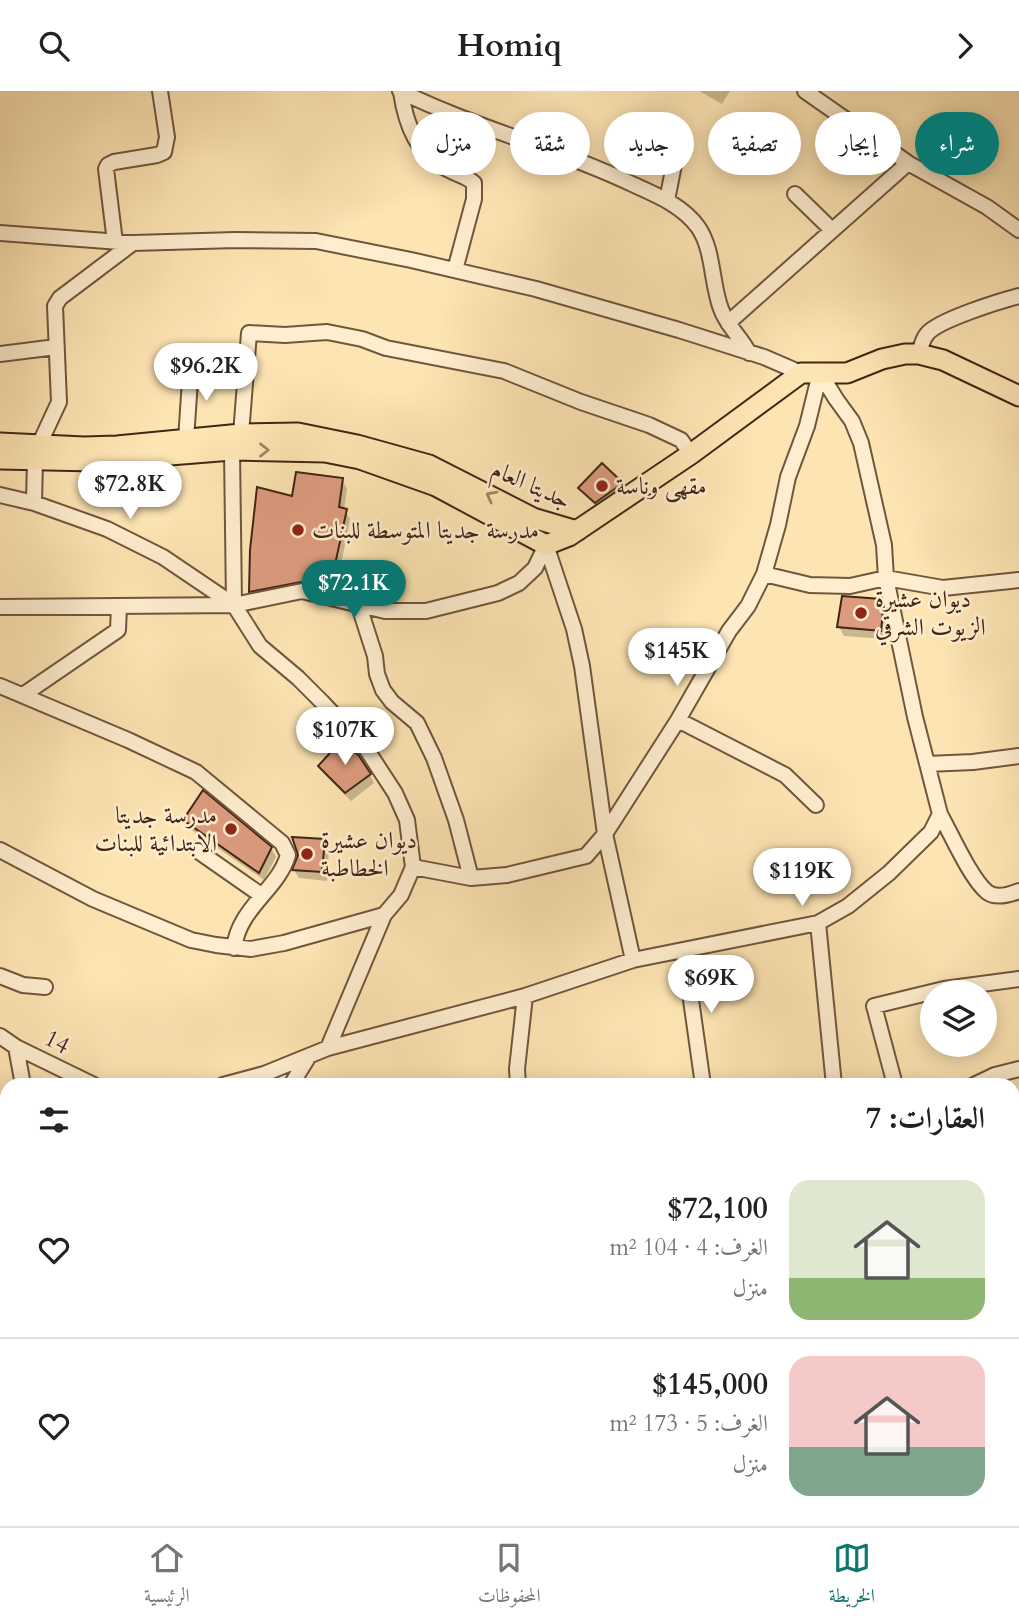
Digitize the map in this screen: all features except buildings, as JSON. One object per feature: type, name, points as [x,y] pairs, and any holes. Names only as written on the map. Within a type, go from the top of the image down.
[{"type":"main road","points":[[577,531],[811,373],[847,373],[882,359],[919,354],[943,360],[1019,396]]},
{"type":"main road","name":"جديتا العام","points":[[0,459],[84,447],[154,449],[237,442],[298,433],[391,453],[429,465],[533,518],[577,531]]},
{"type":"main road","name":"جديتا العام","points":[[154,449],[186,440],[237,442],[325,452],[360,459],[436,485],[546,545],[577,531]]},
{"type":"main road","name":"جديتا العام","points":[[0,443],[37,452]]},
{"type":"street","points":[[115,241],[106,169],[114,162],[164,152],[167,137],[160,91]]},
{"type":"street","points":[[401,91],[478,124],[596,168],[667,200],[685,213],[700,229],[727,323],[750,353]]},
{"type":"street","points":[[401,91],[404,113],[415,139],[427,157],[474,183],[474,199],[455,270]]},
{"type":"street","points":[[805,91],[908,163],[987,207],[1019,230]]},
{"type":"street","points":[[727,323],[908,163]]},
{"type":"street","points":[[667,200],[672,175]]},
{"type":"street","points":[[795,194],[831,230]]},
{"type":"street","points":[[0,233],[133,243],[316,241],[455,270],[610,310],[811,373],[852,421],[861,443],[884,545],[886,578],[940,814],[976,878],[988,893],[998,896],[1019,891]]},
{"type":"street","points":[[34,503],[37,452],[59,402],[55,306],[60,298],[133,243]]},
{"type":"street","points":[[919,354],[928,332],[944,323],[1019,296]]},
{"type":"street","points":[[234,605],[237,442],[249,333],[285,335],[327,332],[362,339],[386,348],[504,371],[581,402],[649,425],[681,440],[691,454]]},
{"type":"street","points":[[0,353],[56,347]]},
{"type":"street","points":[[186,440],[191,365]]},
{"type":"street","points":[[413,867],[471,878],[507,875],[586,856],[605,834],[678,720],[729,631],[748,606],[764,574],[788,477],[807,426],[811,373]]},
{"type":"street","points":[[0,495],[34,503],[107,529],[152,552],[234,605],[260,646],[322,702],[367,750],[383,773],[407,820],[413,867],[401,895],[384,915],[328,1048]]},
{"type":"street","points":[[0,607],[234,605],[302,591],[386,611],[426,611],[498,593],[519,583],[535,568],[546,545]]},
{"type":"street","points":[[546,545],[574,629],[582,666],[605,834],[633,960]]},
{"type":"street","points":[[764,574],[810,585],[850,586],[886,578],[943,588],[1019,580]]},
{"type":"street","points":[[358,603],[383,690],[417,723],[434,758],[456,820],[471,878]]},
{"type":"street","points":[[23,695],[118,629],[119,606]]},
{"type":"street","points":[[0,686],[197,772],[286,848],[287,859],[241,924],[234,948]]},
{"type":"street","points":[[678,720],[785,775],[816,805]]},
{"type":"street","points":[[927,764],[1019,756]]},
{"type":"street","points":[[249,1078],[328,1048],[524,996],[633,960],[818,923],[848,906],[889,873],[931,832],[940,814]]},
{"type":"street","points":[[0,850],[93,899],[191,940],[234,948],[251,949],[284,943],[384,915]]},
{"type":"street","points":[[198,851],[261,895]]},
{"type":"street","points":[[818,923],[833,1078]]},
{"type":"street","points":[[684,950],[702,1078]]},
{"type":"street","points":[[0,976],[23,985],[45,987]]},
{"type":"street","points":[[893,1078],[874,1006],[944,989],[1019,979]]},
{"type":"street","points":[[518,1078],[524,996]]},
{"type":"street","name":"14","points":[[0,1036],[16,1047],[80,1078]]},
{"type":"street","points":[[16,1047],[22,1078]]},
{"type":"street","points":[[295,1078],[309,1056]]},
{"type":"street","points":[[989,1078],[1019,1069]]},
{"type":"place","name":"مقهى وناسة","points":[[602,486]]},
{"type":"place","name":"مدرسة جديتا المتوسطة للبنات","points":[[298,530]]},
{"type":"place","name":"ديوان عشيرة الزيوت الشرقي","points":[[861,613]]},
{"type":"place","name":"مدرسة جديتا الابتدائية للبنات","points":[[231,829]]},
{"type":"place","name":"ديوان عشيرة الخطاطبة","points":[[307,854]]}]
